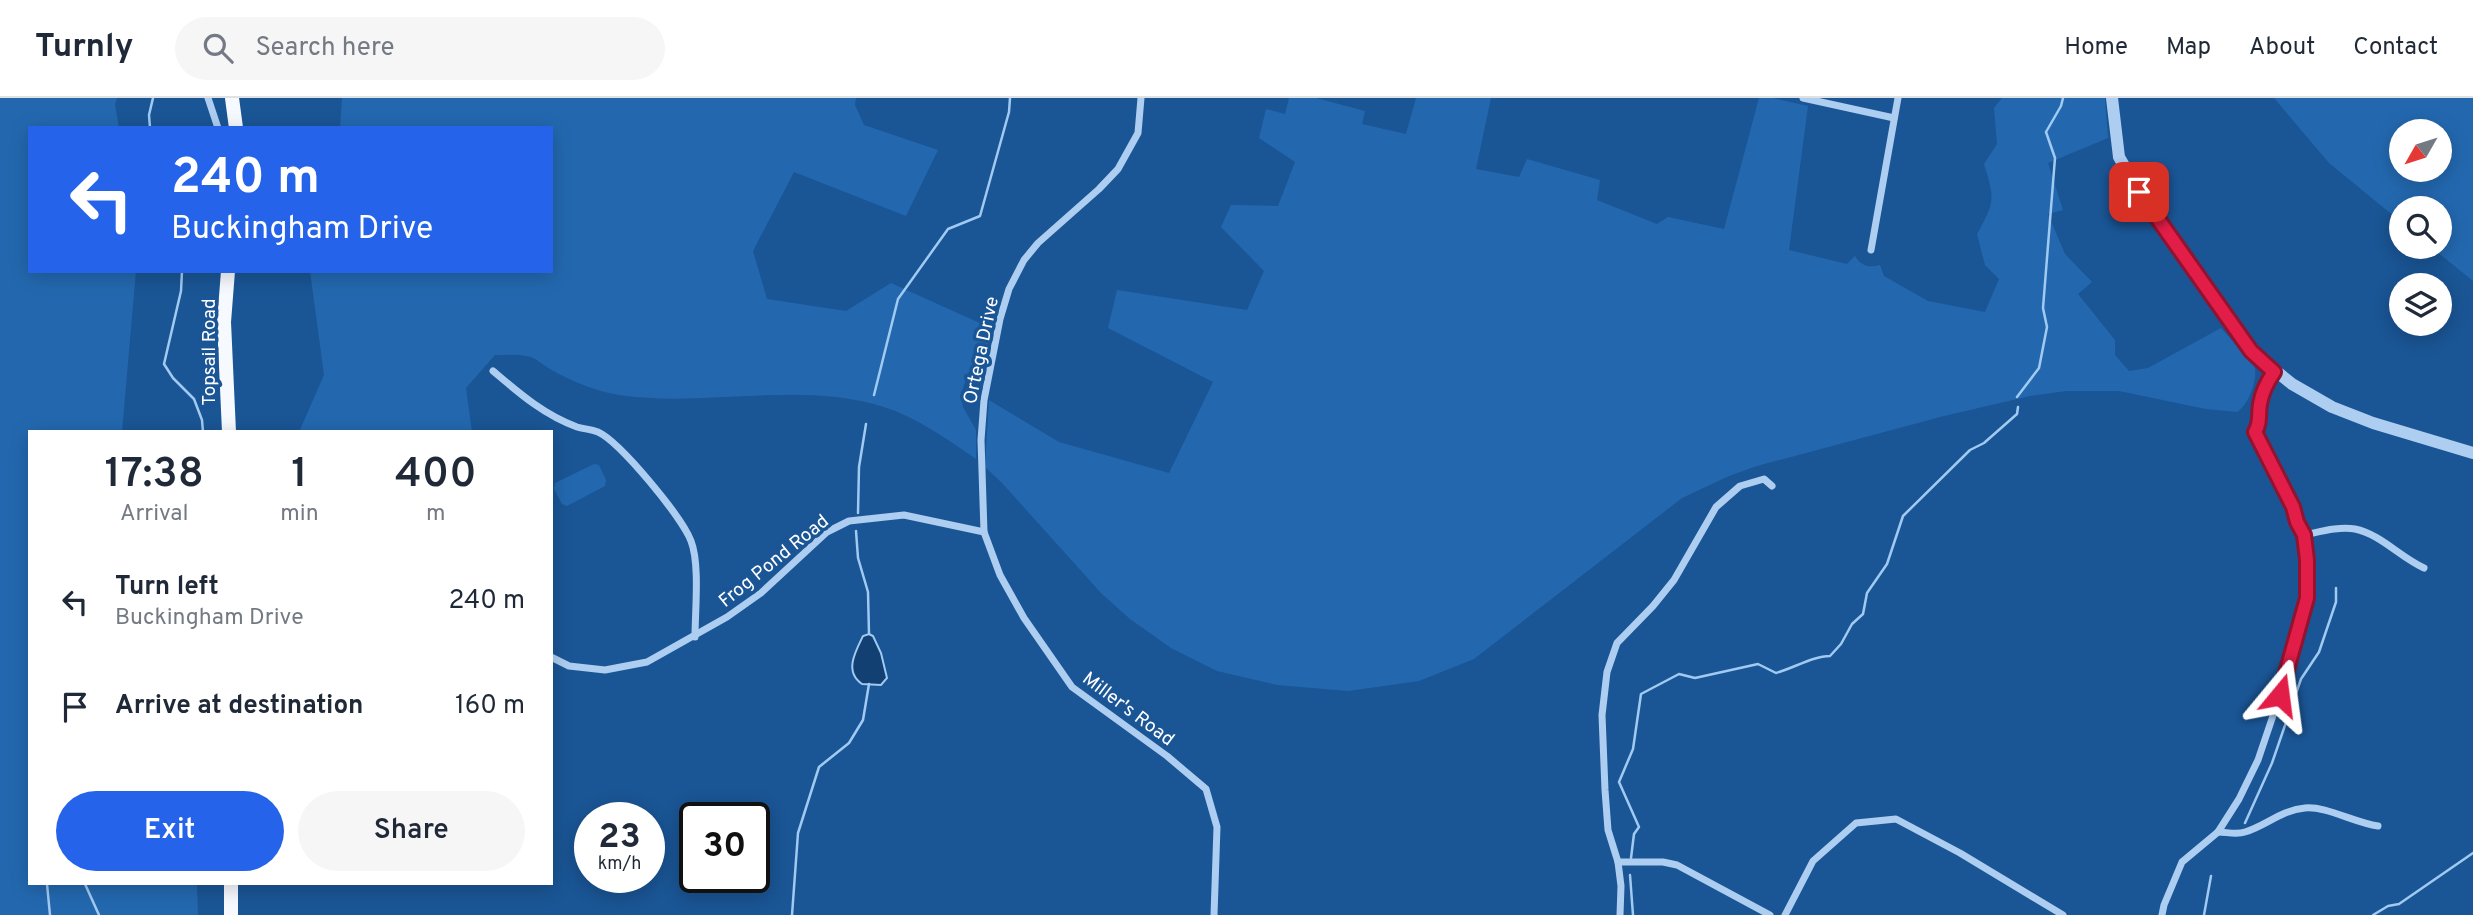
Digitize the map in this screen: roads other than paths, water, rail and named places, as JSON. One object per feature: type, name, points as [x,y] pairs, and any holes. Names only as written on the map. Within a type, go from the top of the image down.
[{"type":"main road","points":[[232,98],[236,126]]},
{"type":"main road","name":"Topsail Road","points":[[228,273],[224,322],[229,430]]},
{"type":"main road","points":[[231,885],[231,915]]},
{"type":"street","points":[[208,98],[217,126]]},
{"type":"street","name":"Ortega Drive","points":[[984,532],[981,454],[984,400],[1000,319],[1009,289],[1024,260],[1038,243],[1099,190],[1127,156],[1138,133],[1141,98]]},
{"type":"street","points":[[1803,98],[1894,118]]},
{"type":"street","points":[[1871,250],[1898,98]]},
{"type":"street","points":[[2112,98],[2119,157],[2149,209],[2251,351],[2274,372],[2318,400],[2353,416],[2473,453]]},
{"type":"street","points":[[493,371],[535,406],[578,428],[597,431],[615,444],[682,524],[692,542],[695,637]]},
{"type":"street","points":[[2162,915],[2182,862],[2218,832],[2239,799],[2258,760],[2280,695],[2307,598],[2304,535],[2285,488],[2255,432],[2261,423],[2260,407],[2264,389],[2274,372]]},
{"type":"street","points":[[1620,915],[1618,862],[1608,830],[1602,715],[1607,672],[1617,643],[1674,580],[1716,507],[1740,486],[1764,480],[1772,486]]},
{"type":"street","name":"Frog Pond Road","points":[[553,658],[569,666],[605,670],[647,662],[695,637],[761,593],[827,532],[849,521],[904,515],[984,532]]},
{"type":"street","points":[[2304,535],[2354,528],[2373,536],[2407,561],[2424,568]]},
{"type":"street","name":"Miller's Road","points":[[984,532],[1000,575],[1024,618],[1072,687],[1167,756],[1206,789],[1217,827],[1214,915]]},
{"type":"street","points":[[2218,832],[2243,833],[2280,813],[2307,807],[2361,824],[2378,826]]},
{"type":"street","points":[[1785,915],[1813,862],[1856,823],[1896,819],[1960,853],[2063,915]]},
{"type":"street","points":[[1618,862],[1663,862],[1677,865],[1770,915]]},
{"type":"waterway","points":[[150,126],[153,98]]},
{"type":"waterway","points":[[874,395],[898,299],[948,229],[980,216],[1009,112],[1010,98]]},
{"type":"waterway","points":[[2017,397],[2039,368],[2047,327],[2043,308],[2055,158],[2046,132],[2063,98]]},
{"type":"waterway","points":[[182,273],[181,291],[164,364],[173,378],[194,399],[203,430]]},
{"type":"waterway","points":[[1631,858],[1634,834],[1639,827],[1619,782],[1633,749],[1641,694],[1679,674],[1695,678],[1758,664],[1776,673],[1810,660],[1830,656],[1841,644],[1852,624],[1863,614],[1867,593],[1887,564],[1903,516],[1970,450],[1984,443],[2017,414],[2018,407]]},
{"type":"waterway","points":[[858,513],[859,467],[866,424]]},
{"type":"waterway","points":[[856,531],[858,558],[868,592],[869,634]]},
{"type":"waterway","points":[[2245,823],[2272,763],[2301,679],[2319,652],[2336,602],[2336,588]]},
{"type":"waterway","points":[[792,915],[798,833],[819,767],[849,743],[863,720],[869,684]]},
{"type":"waterway","points":[[2373,915],[2388,906],[2399,904],[2473,853]]},
{"type":"waterway","points":[[1630,875],[1633,915]]},
{"type":"waterway","points":[[2204,915],[2211,876]]},
{"type":"waterway","points":[[47,885],[50,915]]},
{"type":"waterway","points":[[85,885],[99,915]]}]
